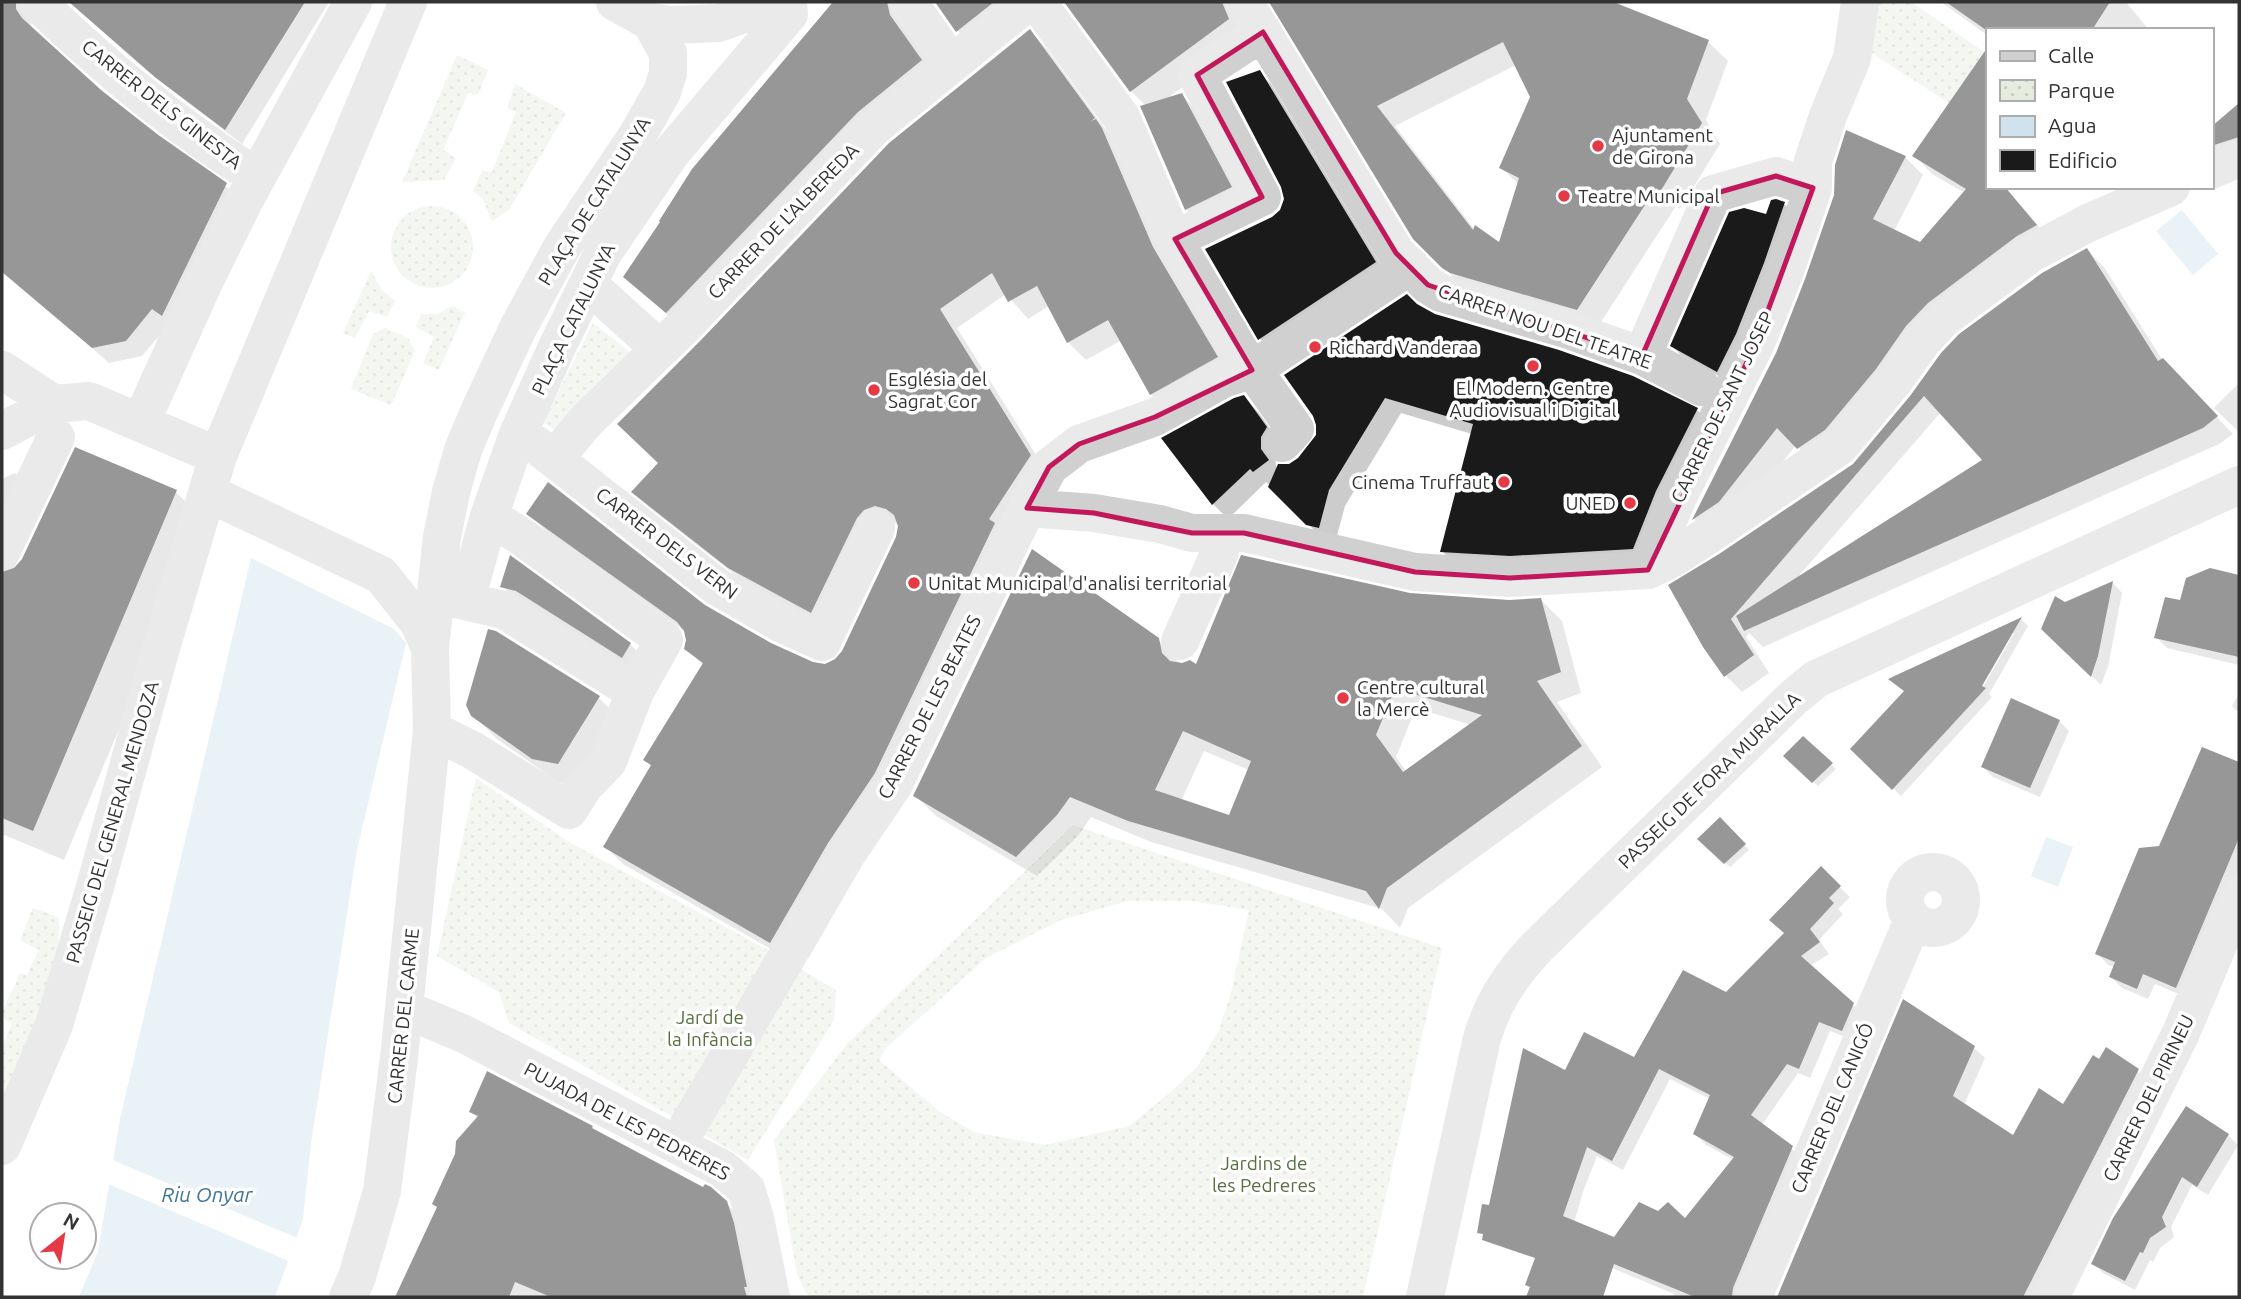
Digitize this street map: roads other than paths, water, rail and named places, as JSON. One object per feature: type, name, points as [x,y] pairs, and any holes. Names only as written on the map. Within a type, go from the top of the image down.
[{"type":"street","name":"CARRER DELS GINESTA","points":[[37,2],[118,76],[213,148],[257,177]]},
{"type":"street","points":[[141,422],[205,280],[257,177],[353,2]]},
{"type":"street","points":[[208,493],[218,456],[408,2]]},
{"type":"street","points":[[615,2],[651,22],[672,24],[719,23],[773,4]]},
{"type":"street","points":[[908,2],[951,64]]},
{"type":"street","name":"CARRER DE L'ALBEREDA","points":[[555,458],[586,421],[660,349],[874,127],[1028,2]]},
{"type":"street","points":[[1037,2],[1121,117],[1175,239],[1252,370],[1295,429],[1282,443]]},
{"type":"street","name":"CARRER DE SANT JOSEP","points":[[1648,570],[1676,502],[1762,328],[1813,188],[1813,161],[1852,58],[1860,2]]},
{"type":"street","points":[[637,136],[773,4]]},
{"type":"street","name":"PLAÇA CATALUNYA","points":[[451,598],[489,516],[518,434],[603,253],[671,153],[789,14],[773,4]]},
{"type":"street","points":[[1175,239],[1262,197],[1197,75],[1254,17]]},
{"type":"street","name":"CARRER NOU DEL TEATRE","points":[[1254,17],[1396,253],[1428,285],[1441,293],[1566,329],[1642,356],[1701,387]]},
{"type":"street","name":"PLAÇA DE CATALUNYA","points":[[430,648],[451,598],[442,537],[463,450],[497,370],[562,247],[637,136],[662,92],[668,73],[668,53],[651,22]]},
{"type":"street","points":[[2213,169],[2239,158]]},
{"type":"street","points":[[1642,356],[1713,194],[1776,176],[1813,188]]},
{"type":"street","points":[[1020,521],[1094,513],[1160,524],[1232,543],[1415,572],[1510,578],[1648,570],[1673,558],[1840,446],[1894,382],[1924,339],[1944,318],[2030,254],[2088,223],[2166,189]]},
{"type":"street","name":"CARRER DE LES BEATES","points":[[677,1145],[846,855],[894,784],[1020,521],[1049,467],[1079,444],[1155,417],[1225,378],[1252,370],[1410,266]]},
{"type":"street","points":[[598,294],[660,349]]},
{"type":"street","points":[[2,370],[55,421]]},
{"type":"street","points":[[2,431],[55,421],[89,401],[218,456]]},
{"type":"street","points":[[2,551],[55,421]]},
{"type":"street","name":"CARRER DELS VERN","points":[[518,434],[555,458],[716,586],[782,624],[822,642],[876,528]]},
{"type":"street","name":"PASSEIG DE FORA MURALLA","points":[[1425,1297],[1485,1026],[1489,1014],[1514,972],[1535,948],[1793,698],[1816,679],[2239,485]]},
{"type":"street","name":"PLAÇA DE CATALUNYA","points":[[208,493],[381,575],[419,623],[430,648],[432,730]]},
{"type":"street","name":"PASSEIG DEL GENERAL MENDOZA","points":[[2,1146],[54,1025],[208,493]]},
{"type":"street","points":[[432,730],[472,750],[569,810],[584,786],[608,761],[635,692],[664,640],[489,516]]},
{"type":"street","points":[[381,575],[420,562],[442,537]]},
{"type":"street","points":[[1180,641],[1232,543]]},
{"type":"street","points":[[451,598],[504,610],[635,692]]},
{"type":"street","name":"CARRER DEL CARME","points":[[348,1297],[357,1277],[382,1191],[405,1009],[432,730]]},
{"type":"street","name":"CARRER DEL PIRINEU","points":[[2050,1297],[2181,1032],[2239,895]]},
{"type":"street","name":"CARRER DEL CANIGÓ","points":[[1753,1297],[1923,914]]},
{"type":"street","name":"PUJADA DE LES PEDRERES","points":[[405,1009],[464,1034],[723,1169],[746,1189],[755,1218],[771,1297]]},
{"type":"water","points":[[2182,210],[2218,254],[2193,275],[2156,231]]},
{"type":"water","name":"Riu Onyar","points":[[251,558],[394,629],[406,643],[357,850],[311,1143],[303,1219],[275,1297],[79,1297],[90,1271],[98,1271],[98,1251],[120,1119]]},
{"type":"water","points":[[2046,837],[2073,847],[2058,887],[2031,876]]},
{"type":"place","name":"Ajuntament de Girona","points":[[1598,146]]},
{"type":"place","name":"Teatre Municipal","points":[[1564,196]]},
{"type":"place","name":"Richard Vanderaa","points":[[1315,347]]},
{"type":"place","name":"El Modern. Centre Audiovisual i Digital","points":[[1533,366]]},
{"type":"place","name":"Església del Sagrat Cor","points":[[874,390]]},
{"type":"place","name":"Cinema Truffaut","points":[[1504,482]]},
{"type":"place","name":"UNED","points":[[1630,503]]},
{"type":"place","name":"Unitat Municipal d'analisi territorial","points":[[914,583]]},
{"type":"place","name":"Centre cultural la Mercè","points":[[1343,698]]},
{"type":"park label","name":"Jardí de la Infància","points":[[710,1028]]},
{"type":"park label","name":"Jardins de les Pedreres","points":[[1264,1174]]}]
